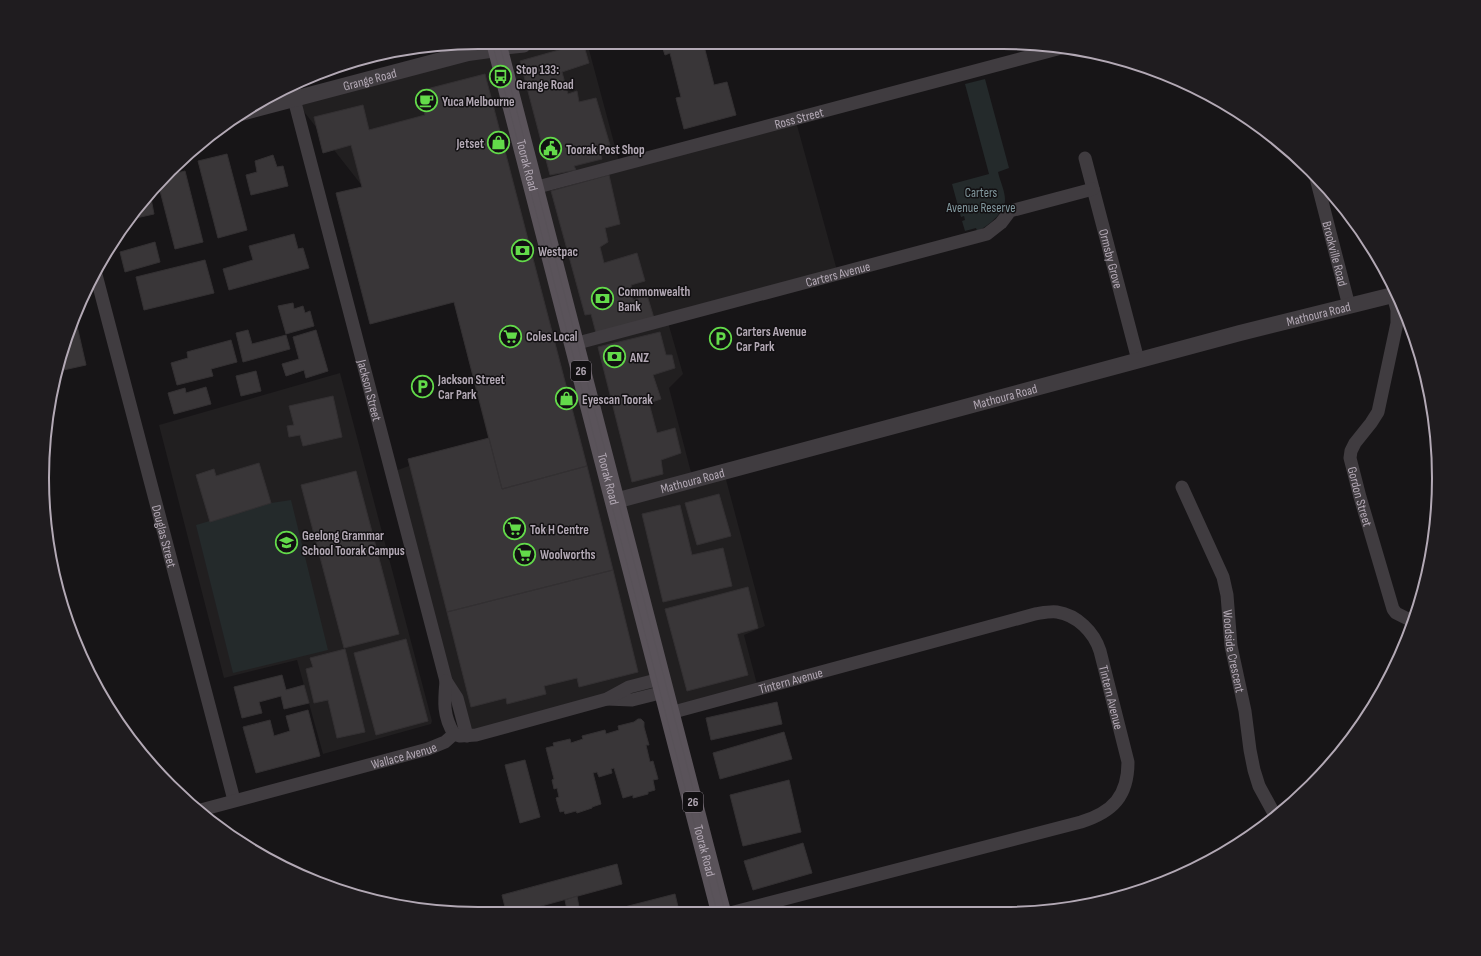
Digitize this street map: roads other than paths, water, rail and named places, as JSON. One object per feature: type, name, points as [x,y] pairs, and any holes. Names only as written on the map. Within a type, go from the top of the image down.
[{"type":"main road","name":"Toorak Road","points":[[498,49],[720,907]]},
{"type":"street","name":"Grange Road","points":[[261,107],[487,49]]},
{"type":"street","name":"Ross Street","points":[[534,188],[1047,52]]},
{"type":"street","name":"Jackson Street","points":[[294,99],[446,681],[457,698],[461,735]]},
{"type":"street","name":"Ormsby Grove","points":[[1085,158],[1138,360]]},
{"type":"street","name":"Brookville Road","points":[[1318,187],[1349,306]]},
{"type":"street","name":"Carters Avenue","points":[[574,344],[987,234],[1001,223],[1010,211],[1093,189]]},
{"type":"street","name":"Douglas Street","points":[[97,280],[234,800]]},
{"type":"street","name":"Mathoura Road","points":[[614,501],[1138,360],[1391,295]]},
{"type":"street","name":"Gordon Street","points":[[1397,309],[1397,322],[1378,412],[1350,451],[1350,458],[1360,497],[1394,609],[1396,613],[1408,619]]},
{"type":"street","name":"Woodside Crescent","points":[[1182,487],[1223,577],[1228,603],[1232,646],[1245,711],[1254,770],[1259,786],[1273,811]]},
{"type":"street","name":"Tintern Avenue","points":[[670,713],[1004,622],[1045,613],[1057,612],[1080,622],[1094,637],[1100,651],[1128,762],[1126,786],[1121,796],[1105,812],[1093,819],[753,907]]},
{"type":"street","name":"Wallace Avenue","points":[[204,808],[428,749],[461,735],[476,735],[607,699],[632,700],[662,686]]},
{"type":"tram line","points":[[494,49],[716,907]]},
{"type":"tram line","points":[[501,49],[724,907]]},
{"type":"place","name":"Stop 133: Grange Road","points":[[501,76]]},
{"type":"place","name":"Yuca Melbourne","points":[[427,101]]},
{"type":"place","name":"Jetset","points":[[499,143]]},
{"type":"place","name":"Toorak Post Shop","points":[[551,149]]},
{"type":"place","name":"Westpac","points":[[523,251]]},
{"type":"place","name":"Commonwealth Bank","points":[[603,298]]},
{"type":"place","name":"Coles Local","points":[[510,336]]},
{"type":"place","name":"Carters Avenue Car Park","points":[[721,338]]},
{"type":"place","name":"ANZ","points":[[615,357]]},
{"type":"place","name":"Jackson Street Car Park","points":[[422,386]]},
{"type":"place","name":"Eyescan Toorak","points":[[566,399]]},
{"type":"place","name":"Tok H Centre","points":[[514,529]]},
{"type":"place","name":"Geelong Grammar School Toorak Campus","points":[[287,542]]},
{"type":"place","name":"Woolworths","points":[[525,554]]},
{"type":"park label","name":"Carters Avenue Reserve","points":[[981,200]]}]
